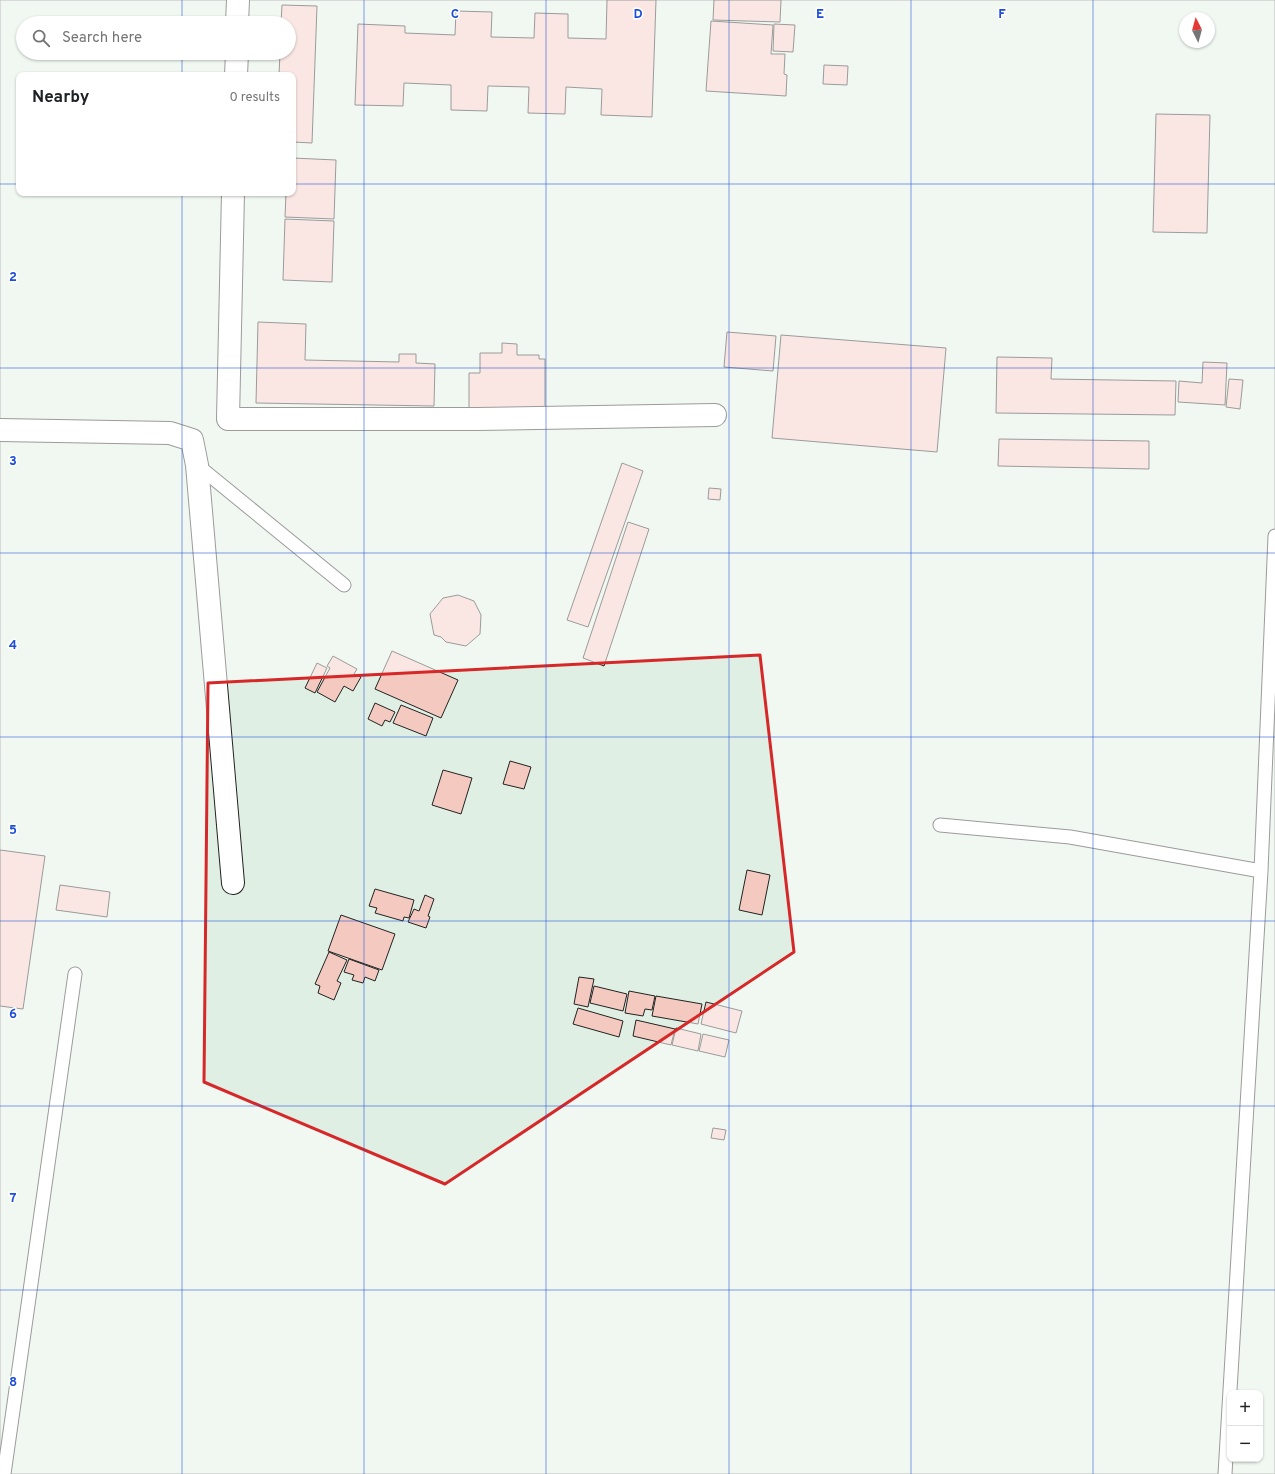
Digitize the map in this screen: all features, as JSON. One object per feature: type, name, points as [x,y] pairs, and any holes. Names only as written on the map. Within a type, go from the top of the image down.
[{"type":"street","points":[[237,16],[238,0]]},
{"type":"street","points":[[236,72],[237,60]]},
{"type":"street","points":[[233,196],[228,419],[477,419],[715,415]]},
{"type":"street","points":[[0,430],[170,433],[192,440],[197,465],[233,883]]},
{"type":"lane","points":[[197,465],[344,585]]},
{"type":"lane","points":[[1225,1474],[1261,871],[1275,536]]},
{"type":"lane","points":[[940,825],[1070,837],[1261,871]]},
{"type":"lane","points":[[4,1474],[75,974]]},
{"type":"highlighted area","points":[[760,655],[794,952],[445,1184],[204,1082],[208,683]]},
{"type":"green space","points":[[0,0],[1275,0],[1275,1474],[0,1474]]},
{"type":"building","points":[[607,0],[656,0],[652,117],[601,115],[602,89],[566,87],[565,114],[528,113],[529,87],[488,86],[487,111],[451,110],[451,85],[404,83],[403,106],[355,105],[358,24],[405,26],[405,33],[455,35],[456,11],[492,12],[491,37],[534,38],[535,13],[568,14],[568,38],[606,39]]},
{"type":"building","points":[[714,0],[781,0],[780,22],[713,20]]},
{"type":"building","points":[[282,5],[317,6],[312,143],[296,142],[296,72],[279,72],[280,60],[296,60],[296,16],[281,16]]},
{"type":"building","points":[[711,21],[773,25],[771,54],[785,54],[784,74],[787,75],[786,96],[706,91]]},
{"type":"building","points":[[774,24],[795,25],[793,52],[773,51]]},
{"type":"building","points":[[824,65],[848,66],[847,85],[823,84]]},
{"type":"building","points":[[1156,114],[1210,115],[1207,233],[1153,232]]},
{"type":"building","points":[[296,158],[336,160],[334,219],[285,217],[286,196],[296,196]]},
{"type":"building","points":[[285,219],[334,221],[332,282],[283,280]]},
{"type":"building","points":[[258,322],[306,324],[305,360],[399,362],[399,354],[416,354],[416,363],[435,364],[434,406],[256,403]]},
{"type":"building","points":[[727,332],[776,336],[773,371],[724,367]]},
{"type":"building","points":[[781,335],[946,348],[937,452],[772,438]]},
{"type":"building","points":[[502,343],[517,344],[517,355],[539,355],[539,359],[545,359],[545,412],[469,411],[469,373],[480,373],[480,353],[502,353]]},
{"type":"building","points":[[997,357],[1052,358],[1051,379],[1176,381],[1175,415],[996,413]]},
{"type":"building","points":[[1203,362],[1227,363],[1225,405],[1178,402],[1179,381],[1202,383]]},
{"type":"building","points":[[1229,379],[1243,380],[1240,409],[1226,407]]},
{"type":"building","points":[[999,439],[1149,441],[1149,469],[998,466]]},
{"type":"building","points":[[622,463],[643,471],[588,627],[567,620]]},
{"type":"building","points":[[709,488],[721,489],[720,500],[708,499]]},
{"type":"building","points":[[628,522],[649,529],[604,666],[583,658]]},
{"type":"building","points":[[458,595],[474,601],[481,615],[480,634],[466,646],[446,642],[441,637],[434,635],[430,614],[443,598]]},
{"type":"building","points":[[392,651],[458,680],[441,718],[375,689]]},
{"type":"building","points":[[333,656],[357,669],[354,674],[361,677],[353,691],[344,686],[335,702],[317,692],[330,668],[327,666]]},
{"type":"building","points":[[317,663],[327,668],[315,693],[305,688]]},
{"type":"building","points":[[375,703],[395,712],[390,722],[385,720],[382,726],[368,719]]},
{"type":"building","points":[[401,705],[433,718],[426,736],[393,723]]},
{"type":"building","points":[[510,761],[531,767],[524,789],[503,784]]},
{"type":"building","points":[[443,770],[472,778],[461,814],[432,805]]},
{"type":"building","points":[[0,850],[45,856],[23,1009],[0,1006]]},
{"type":"building","points":[[747,870],[770,875],[762,915],[739,910]]},
{"type":"building","points":[[60,885],[110,892],[107,917],[56,910]]},
{"type":"building","points":[[375,889],[414,900],[409,918],[404,917],[403,921],[375,913],[377,908],[369,906]]},
{"type":"building","points":[[425,895],[434,899],[428,916],[430,917],[426,928],[408,922],[414,909],[419,911]]},
{"type":"building","points":[[341,915],[395,934],[382,970],[328,951]]},
{"type":"building","points":[[329,952],[347,960],[337,981],[341,983],[334,1000],[318,993],[320,986],[315,984]]},
{"type":"building","points":[[349,959],[379,970],[375,981],[365,977],[363,983],[352,980],[354,975],[344,972]]},
{"type":"building","points":[[579,977],[594,979],[588,1007],[574,1004]]},
{"type":"building","points":[[594,986],[627,994],[623,1011],[590,1003]]},
{"type":"building","points":[[629,991],[655,996],[652,1010],[645,1009],[643,1016],[625,1013]]},
{"type":"building","points":[[656,996],[702,1004],[698,1024],[652,1016]]},
{"type":"building","points":[[706,1002],[742,1011],[736,1033],[701,1024]]},
{"type":"building","points":[[578,1008],[623,1021],[619,1037],[573,1024]]},
{"type":"building","points":[[636,1020],[675,1029],[671,1045],[633,1036]]},
{"type":"building","points":[[676,1028],[701,1034],[698,1051],[672,1045]]},
{"type":"building","points":[[703,1034],[729,1040],[725,1057],[699,1051]]},
{"type":"building","points":[[713,1128],[726,1130],[724,1140],[711,1138]]}]
